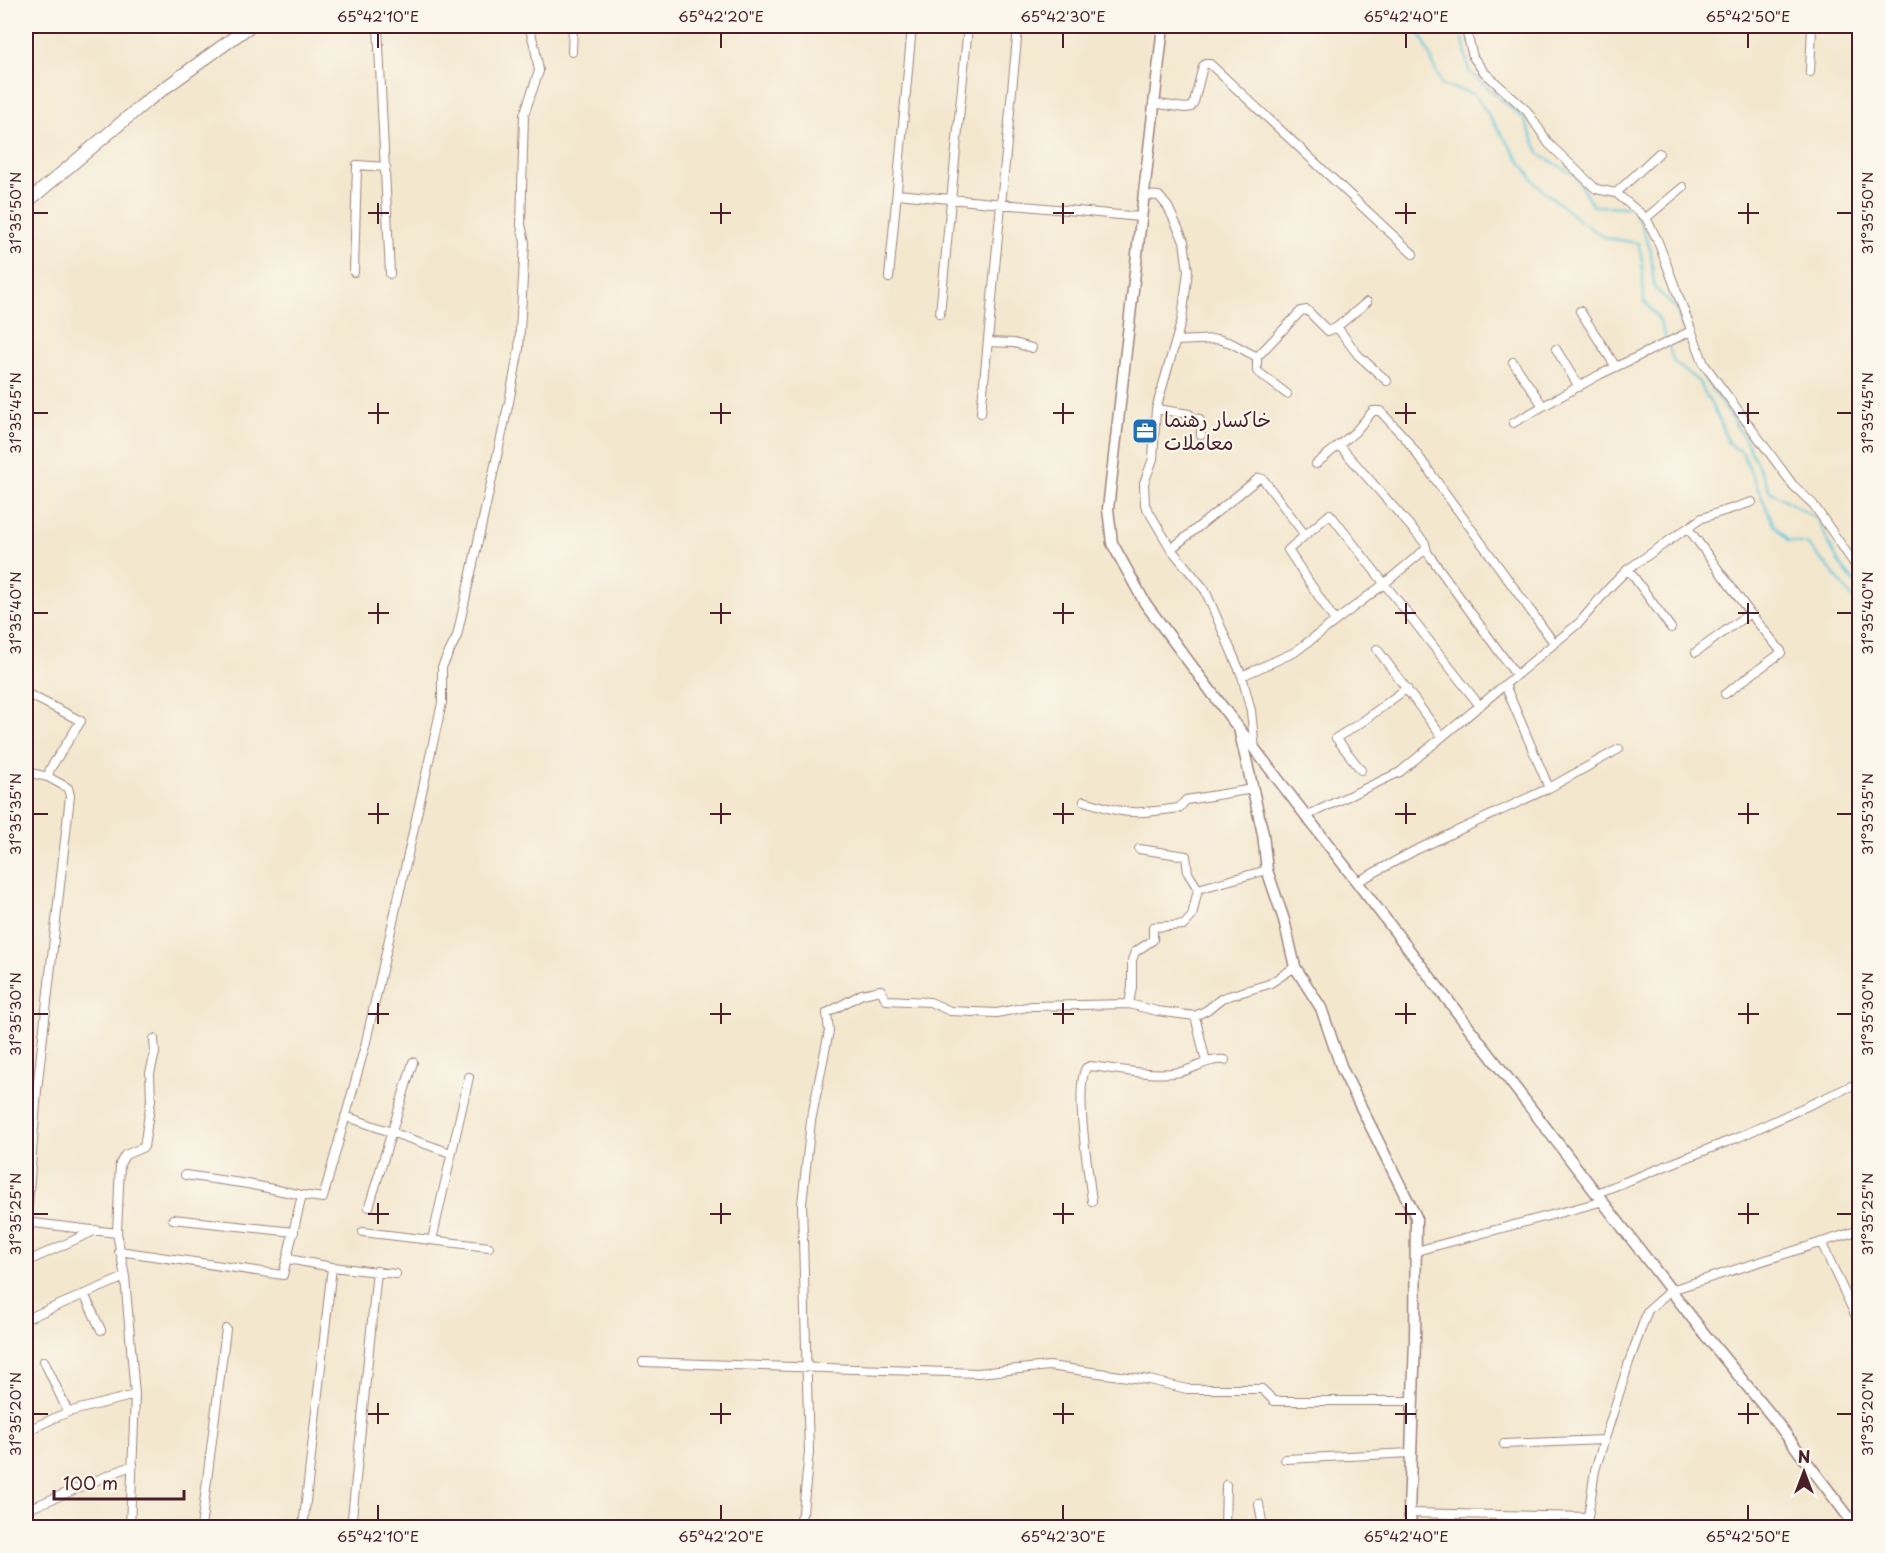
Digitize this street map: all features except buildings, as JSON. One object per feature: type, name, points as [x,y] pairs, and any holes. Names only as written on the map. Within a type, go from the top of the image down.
[{"type":"main road","points":[[26,203],[147,101],[250,26]]},
{"type":"street","points":[[378,26],[390,274]]},
{"type":"street","points":[[185,1174],[323,1198],[365,1046],[442,703],[442,667],[457,636],[495,471],[519,349],[525,243],[520,225],[524,115],[538,71],[529,26]]},
{"type":"street","points":[[572,52],[573,26]]},
{"type":"street","points":[[889,278],[912,26]]},
{"type":"street","points":[[939,314],[968,26]]},
{"type":"street","points":[[1163,26],[1108,509],[1112,543],[1145,603],[1239,729],[1706,1336],[1772,1415],[1857,1527]]},
{"type":"street","points":[[1465,26],[1473,57],[1484,72],[1527,111],[1549,144],[1596,189],[1616,193],[1646,218],[1658,239],[1704,364],[1793,485],[1813,504],[1860,572]]},
{"type":"street","points":[[1810,72],[1812,26]]},
{"type":"street","points":[[981,413],[1018,28]]},
{"type":"street","points":[[1153,104],[1191,107],[1203,66],[1210,64],[1413,254]]},
{"type":"street","points":[[1616,193],[1659,153]]},
{"type":"street","points":[[354,272],[357,165],[386,167]]},
{"type":"street","points":[[1646,218],[1683,187]]},
{"type":"street","points":[[897,194],[1140,217]]},
{"type":"street","points":[[1143,195],[1159,195],[1168,207],[1184,241],[1188,271],[1182,319],[1156,409],[1153,459],[1144,483],[1145,505],[1171,549],[1205,590],[1242,676],[1251,711],[1255,750]]},
{"type":"street","points":[[1287,394],[1257,371],[1257,357],[1304,310],[1326,331],[1337,327],[1367,302]]},
{"type":"street","points":[[1580,311],[1616,367]]},
{"type":"street","points":[[1337,327],[1358,355],[1387,381]]},
{"type":"street","points":[[1513,423],[1616,367],[1691,331]]},
{"type":"street","points":[[1176,341],[1218,339],[1231,343],[1257,357]]},
{"type":"street","points":[[988,342],[1014,343],[1032,348]]},
{"type":"street","points":[[1556,349],[1579,387]]},
{"type":"street","points":[[1513,362],[1543,406]]},
{"type":"street","points":[[1156,409],[1189,414],[1199,419],[1201,435]]},
{"type":"street","points":[[1316,464],[1374,411],[1380,411],[1406,439],[1554,643]]},
{"type":"street","points":[[1339,445],[1425,543],[1426,552],[1516,675]]},
{"type":"street","points":[[1171,549],[1259,478],[1263,479],[1305,535]]},
{"type":"street","points":[[1306,816],[1400,772],[1580,622],[1628,569],[1702,518],[1752,502]]},
{"type":"street","points":[[1335,621],[1288,550],[1328,515],[1332,515],[1480,706]]},
{"type":"street","points":[[1688,528],[1750,613],[1780,648],[1781,653],[1725,694]]},
{"type":"street","points":[[1242,676],[1295,652],[1422,552],[1426,552]]},
{"type":"street","points":[[1628,569],[1671,628]]},
{"type":"street","points":[[1696,652],[1750,613]]},
{"type":"street","points":[[1377,649],[1442,737]]},
{"type":"street","points":[[1505,685],[1550,788]]},
{"type":"street","points":[[1361,770],[1336,738],[1362,722],[1407,688]]},
{"type":"street","points":[[26,693],[81,721],[50,769],[48,777]]},
{"type":"street","points":[[1239,729],[1263,834],[1267,870],[1284,920],[1295,967],[1322,1008],[1342,1069],[1416,1217],[1410,1514],[1412,1527]]},
{"type":"street","points":[[1357,882],[1414,851],[1550,788],[1619,749]]},
{"type":"street","points":[[26,772],[48,777],[68,788],[70,796],[30,1143],[27,1217],[29,1221],[117,1233]]},
{"type":"street","points":[[1084,801],[1124,812],[1154,811],[1179,808],[1186,800],[1253,789]]},
{"type":"street","points":[[1128,1004],[1132,987],[1132,960],[1135,952],[1153,940],[1153,927],[1184,925],[1192,916],[1198,890],[1188,873],[1186,856],[1139,849]]},
{"type":"street","points":[[1198,890],[1267,870]]},
{"type":"street","points":[[795,1527],[803,1512],[809,1452],[802,1204],[811,1121],[829,1031],[827,1013],[862,994],[881,990],[886,1000],[930,1002],[951,1011],[997,1013],[1032,1006],[1128,1004],[1195,1016],[1207,1011],[1222,998],[1269,984],[1295,967]]},
{"type":"street","points":[[1195,1016],[1206,1062]]},
{"type":"street","points":[[130,1527],[135,1395],[125,1277],[117,1233],[120,1164],[125,1155],[144,1147],[147,1138],[151,1100],[150,1073],[155,1053],[154,1039]]},
{"type":"street","points":[[1092,1201],[1081,1096],[1083,1072],[1086,1068],[1090,1066],[1152,1072],[1180,1072],[1206,1062],[1225,1060]]},
{"type":"street","points":[[369,1207],[412,1062]]},
{"type":"street","points":[[432,1240],[469,1077]]},
{"type":"street","points":[[1416,1251],[1600,1197],[1860,1082]]},
{"type":"street","points":[[26,1088],[37,1090]]},
{"type":"street","points":[[345,1116],[451,1153]]},
{"type":"street","points":[[119,1251],[283,1275],[302,1195]]},
{"type":"street","points":[[173,1219],[294,1232]]},
{"type":"street","points":[[26,1262],[97,1230]]},
{"type":"street","points":[[1583,1527],[1588,1517],[1595,1470],[1648,1310],[1671,1290],[1860,1230]]},
{"type":"street","points":[[363,1232],[489,1246]]},
{"type":"street","points":[[1821,1242],[1858,1321]]},
{"type":"street","points":[[288,1259],[332,1267],[396,1274]]},
{"type":"street","points":[[303,1527],[332,1267]]},
{"type":"street","points":[[351,1527],[377,1271]]},
{"type":"street","points":[[26,1319],[125,1277]]},
{"type":"street","points":[[84,1294],[101,1330]]},
{"type":"street","points":[[201,1527],[226,1329]]},
{"type":"street","points":[[44,1361],[68,1412]]},
{"type":"street","points":[[642,1362],[978,1373],[1049,1366],[1149,1380],[1187,1389],[1262,1389],[1274,1401],[1413,1401]]},
{"type":"street","points":[[26,1431],[68,1412],[135,1395]]},
{"type":"street","points":[[1504,1444],[1604,1440]]},
{"type":"street","points":[[1285,1459],[1412,1453]]},
{"type":"street","points":[[26,1510],[133,1465]]},
{"type":"street","points":[[1225,1527],[1226,1485]]},
{"type":"street","points":[[1259,1504],[1263,1527]]},
{"type":"street","points":[[1410,1514],[1588,1517]]},
{"type":"waterway","points":[[1409,26],[1422,37],[1442,85],[1474,94],[1536,184],[1580,221],[1606,238],[1638,243],[1642,258],[1644,301],[1659,319],[1674,362],[1699,382],[1720,421],[1728,443],[1742,452],[1773,523],[1788,541],[1807,544],[1860,607]]},
{"type":"waterway","points":[[1457,26],[1463,39],[1469,72],[1524,119],[1540,155],[1575,175],[1593,206],[1627,207]]},
{"type":"waterway","points":[[1633,212],[1641,223],[1651,253],[1654,287],[1676,309],[1696,365],[1745,439],[1770,491],[1817,519],[1839,563],[1860,589]]},
{"type":"place","name":"خاکسار رهنما معاملات","points":[[1145,431]]}]
